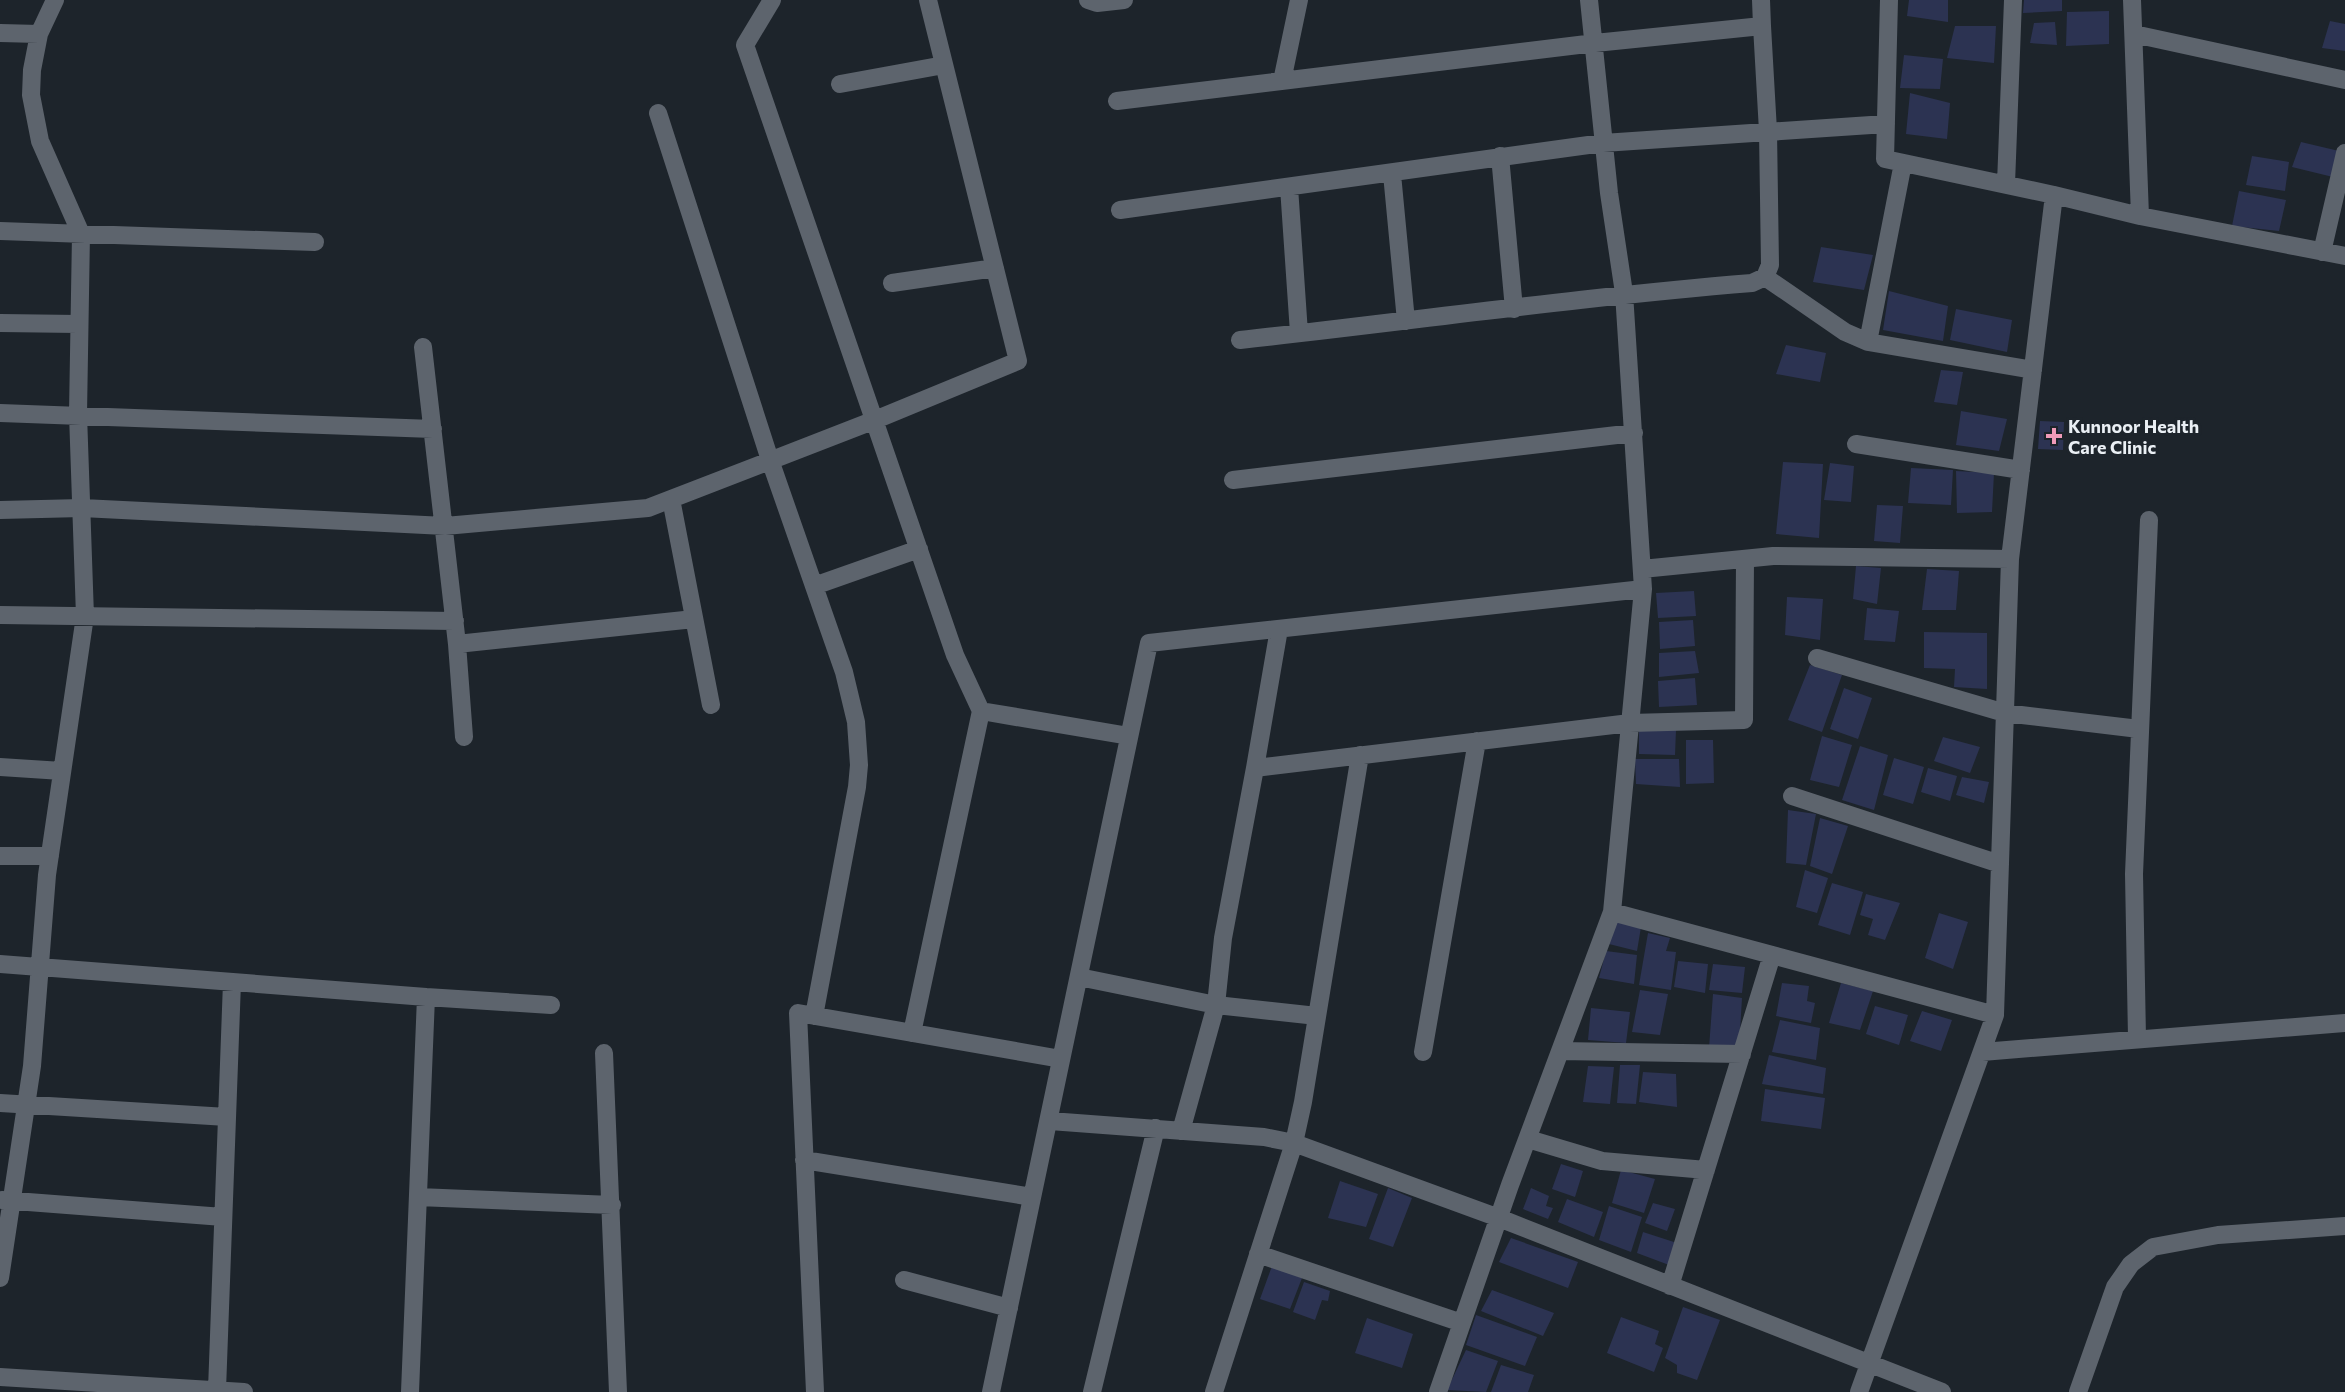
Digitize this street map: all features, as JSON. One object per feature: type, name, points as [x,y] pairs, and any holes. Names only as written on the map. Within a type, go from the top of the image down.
[{"type":"street","points":[[0,1278],[6,1200],[27,1104],[32,1066],[50,856],[85,616],[78,414],[81,234],[34,122],[32,70],[39,34],[55,0]]},
{"type":"street","points":[[772,0],[745,45],[955,656],[981,711],[912,1033]]},
{"type":"street","points":[[0,510],[82,507],[445,526],[648,508],[875,420],[1018,361],[928,0]]},
{"type":"street","points":[[1088,0],[1096,3],[1124,0]]},
{"type":"street","points":[[1282,81],[1299,0]]},
{"type":"street","points":[[1438,1392],[1499,1218],[1612,912],[1643,589],[1624,293],[1603,143],[1589,0]]},
{"type":"street","points":[[1240,340],[1514,309],[1624,293],[1752,283],[1765,277],[1770,265],[1768,130],[1761,0]]},
{"type":"street","points":[[1889,0],[1885,159],[2006,184],[2140,216],[2345,256]]},
{"type":"street","points":[[2006,184],[2013,0]]},
{"type":"street","points":[[2132,0],[2140,216]]},
{"type":"street","points":[[1117,101],[1594,43],[1762,26]]},
{"type":"street","points":[[0,33],[39,34]]},
{"type":"street","points":[[2134,34],[2345,80]]},
{"type":"street","points":[[840,84],[944,65]]},
{"type":"street","points":[[658,113],[770,460],[852,699],[859,765],[814,1016]]},
{"type":"street","points":[[1120,210],[1603,143],[1768,130],[1886,124]]},
{"type":"street","points":[[2322,252],[2345,153]]},
{"type":"street","points":[[1500,156],[1514,309]]},
{"type":"street","points":[[1868,342],[1903,163]]},
{"type":"street","points":[[1392,174],[1406,321]]},
{"type":"street","points":[[1289,188],[1299,333]]},
{"type":"street","points":[[1860,1392],[1995,1015],[2010,559],[2054,195]]},
{"type":"street","points":[[0,231],[315,242]]},
{"type":"street","points":[[892,282],[995,268]]},
{"type":"street","points":[[1765,277],[1845,332],[1868,342],[2033,370]]},
{"type":"street","points":[[0,323],[78,324]]},
{"type":"street","points":[[423,348],[458,644],[464,736]]},
{"type":"street","points":[[0,413],[78,414],[433,429]]},
{"type":"street","points":[[1233,480],[1634,433]]},
{"type":"street","points":[[1856,444],[2021,470]]},
{"type":"street","points":[[671,499],[711,705]]},
{"type":"street","points":[[2137,1038],[2133,893],[2149,520]]},
{"type":"street","points":[[814,586],[919,549]]},
{"type":"street","points":[[1642,569],[1773,556],[2010,559]]},
{"type":"street","points":[[1255,768],[1630,723],[1744,720],[1745,559]]},
{"type":"street","points":[[991,1392],[1149,643],[1643,589]]},
{"type":"street","points":[[0,615],[455,621]]},
{"type":"street","points":[[458,644],[694,619]]},
{"type":"street","points":[[1181,1131],[1216,1005],[1223,938],[1279,629]]},
{"type":"street","points":[[1816,658],[2005,713],[2139,729]]},
{"type":"street","points":[[981,711],[1129,736]]},
{"type":"street","points":[[1423,1052],[1477,741]]},
{"type":"street","points":[[1214,1392],[1294,1143],[1360,755]]},
{"type":"street","points":[[0,767],[62,771]]},
{"type":"street","points":[[1792,796],[2000,864]]},
{"type":"street","points":[[0,856],[50,856]]},
{"type":"street","points":[[1612,912],[1995,1015]]},
{"type":"street","points":[[1670,1286],[1772,956]]},
{"type":"street","points":[[0,964],[40,969],[551,1005]]},
{"type":"street","points":[[1079,977],[1216,1005],[1317,1016]]},
{"type":"street","points":[[217,1390],[232,982]]},
{"type":"street","points":[[410,1392],[426,997]]},
{"type":"street","points":[[815,1392],[798,1013],[1061,1059]]},
{"type":"street","points":[[1982,1052],[2345,1023]]},
{"type":"street","points":[[1560,1051],[1742,1054]]},
{"type":"street","points":[[604,1053],[618,1392]]},
{"type":"street","points":[[0,1103],[227,1117]]},
{"type":"street","points":[[1050,1121],[1264,1137],[1294,1143],[1499,1218],[1942,1392]]},
{"type":"street","points":[[1092,1392],[1156,1128]]},
{"type":"street","points":[[1528,1139],[1602,1161],[1706,1170]]},
{"type":"street","points":[[804,1160],[1032,1197]]},
{"type":"street","points":[[418,1197],[612,1205]]},
{"type":"street","points":[[6,1200],[223,1217]]},
{"type":"street","points":[[2078,1392],[2115,1287],[2131,1264],[2153,1247],[2218,1235],[2345,1226]]},
{"type":"street","points":[[1258,1254],[1462,1323]]},
{"type":"street","points":[[904,1280],[1009,1308]]},
{"type":"street","points":[[0,1377],[117,1388],[244,1392]]},
{"type":"building","points":[[1909,0],[1948,0],[1948,22],[1907,16]]},
{"type":"building","points":[[2024,0],[2062,0],[2062,11],[2023,13]]},
{"type":"building","points":[[2109,11],[2109,44],[2066,46],[2067,12]]},
{"type":"building","points":[[2330,21],[2345,24],[2345,51],[2322,48]]},
{"type":"building","points":[[2055,22],[2057,45],[2030,43],[2034,23]]},
{"type":"building","points":[[1955,26],[1996,26],[1994,63],[1947,58]]},
{"type":"building","points":[[1904,55],[1943,59],[1940,89],[1900,88]]},
{"type":"building","points":[[1910,93],[1950,103],[1947,139],[1906,134]]},
{"type":"building","points":[[2301,142],[2339,151],[2333,177],[2292,167]]},
{"type":"building","points":[[2252,156],[2289,162],[2285,191],[2246,185]]},
{"type":"building","points":[[2239,191],[2286,200],[2279,231],[2232,226]]},
{"type":"building","points":[[1821,247],[1873,255],[1864,290],[1813,282]]},
{"type":"building","points":[[1889,291],[1948,306],[1943,341],[1883,330]]},
{"type":"building","points":[[1956,309],[2012,320],[2007,352],[1950,340]]},
{"type":"building","points":[[1786,345],[1826,353],[1820,382],[1776,374]]},
{"type":"building","points":[[1941,370],[1963,372],[1957,405],[1934,402]]},
{"type":"building","points":[[1961,411],[2007,419],[1999,451],[1956,445]]},
{"type":"building","points":[[2040,421],[2064,422],[2063,450],[2038,449]]},
{"type":"building","points":[[1783,462],[1823,464],[1819,538],[1776,534]]},
{"type":"building","points":[[1830,463],[1854,466],[1851,502],[1824,500]]},
{"type":"building","points":[[1911,468],[1953,470],[1951,505],[1908,503]]},
{"type":"building","points":[[1956,471],[1994,473],[1992,512],[1957,513]]},
{"type":"building","points":[[1877,505],[1903,506],[1900,543],[1874,541]]},
{"type":"building","points":[[1856,566],[1881,568],[1877,604],[1853,599]]},
{"type":"building","points":[[1927,569],[1959,571],[1956,610],[1922,610]]},
{"type":"building","points":[[1694,591],[1696,616],[1658,618],[1656,593]]},
{"type":"building","points":[[1787,597],[1823,599],[1820,640],[1785,635]]},
{"type":"building","points":[[1867,608],[1899,611],[1895,642],[1864,640]]},
{"type":"building","points":[[1693,620],[1695,646],[1660,649],[1659,622]]},
{"type":"building","points":[[1924,632],[1987,633],[1987,689],[1954,687],[1955,669],[1924,668]]},
{"type":"building","points":[[1695,651],[1699,673],[1659,677],[1659,653]]},
{"type":"building","points":[[1810,665],[1842,675],[1822,732],[1788,720]]},
{"type":"building","points":[[1695,678],[1697,705],[1659,707],[1658,681]]},
{"type":"building","points":[[1844,688],[1872,698],[1858,739],[1830,729]]},
{"type":"building","points":[[1639,730],[1676,730],[1675,755],[1639,754]]},
{"type":"building","points":[[1822,736],[1852,745],[1839,787],[1810,780]]},
{"type":"building","points":[[1943,737],[1980,747],[1970,773],[1934,761]]},
{"type":"building","points":[[1686,740],[1713,740],[1714,783],[1686,784]]},
{"type":"building","points":[[1860,746],[1888,755],[1874,810],[1842,800]]},
{"type":"building","points":[[1894,758],[1924,767],[1913,804],[1883,795]]},
{"type":"building","points":[[1635,759],[1679,759],[1680,787],[1636,784]]},
{"type":"building","points":[[1928,768],[1957,776],[1950,801],[1921,792]]},
{"type":"building","points":[[1962,777],[1989,782],[1984,803],[1956,795]]},
{"type":"building","points":[[1788,810],[1816,814],[1806,865],[1786,863]]},
{"type":"building","points":[[1820,818],[1848,826],[1832,874],[1810,866]]},
{"type":"building","points":[[1805,870],[1828,878],[1817,913],[1796,907]]},
{"type":"building","points":[[1832,883],[1863,892],[1850,935],[1818,925]]},
{"type":"building","points":[[1866,894],[1900,903],[1885,940],[1868,935],[1873,919],[1860,915]]},
{"type":"building","points":[[1939,913],[1968,922],[1953,969],[1925,958]]},
{"type":"building","points":[[1614,921],[1641,927],[1637,951],[1609,944]]},
{"type":"building","points":[[1648,933],[1670,938],[1666,951],[1676,952],[1671,990],[1639,985]]},
{"type":"building","points":[[1606,951],[1637,955],[1634,984],[1599,978]]},
{"type":"building","points":[[1678,961],[1708,964],[1705,993],[1674,987]]},
{"type":"building","points":[[1713,964],[1745,967],[1742,993],[1709,990]]},
{"type":"building","points":[[1782,983],[1809,986],[1807,1001],[1815,1003],[1811,1023],[1776,1016]]},
{"type":"building","points":[[1841,983],[1873,991],[1860,1030],[1829,1023]]},
{"type":"building","points":[[1640,990],[1668,994],[1660,1035],[1632,1032]]},
{"type":"building","points":[[1713,994],[1742,998],[1739,1048],[1709,1048]]},
{"type":"building","points":[[1875,1006],[1908,1015],[1899,1045],[1866,1034]]},
{"type":"building","points":[[1591,1008],[1630,1012],[1626,1043],[1588,1040]]},
{"type":"building","points":[[1922,1011],[1952,1020],[1941,1051],[1910,1041]]},
{"type":"building","points":[[1780,1020],[1820,1028],[1816,1060],[1772,1052]]},
{"type":"building","points":[[1769,1055],[1826,1068],[1823,1094],[1762,1084]]},
{"type":"building","points":[[1620,1065],[1640,1065],[1636,1104],[1617,1103]]},
{"type":"building","points":[[1588,1066],[1614,1067],[1610,1104],[1583,1102]]},
{"type":"building","points":[[1643,1072],[1676,1074],[1677,1107],[1639,1102]]},
{"type":"building","points":[[1765,1089],[1825,1098],[1821,1129],[1761,1121]]},
{"type":"building","points":[[1561,1164],[1583,1171],[1575,1197],[1552,1189]]},
{"type":"building","points":[[1621,1170],[1655,1179],[1644,1213],[1612,1203]]},
{"type":"building","points":[[1340,1181],[1378,1194],[1366,1227],[1328,1218]]},
{"type":"building","points":[[1388,1188],[1412,1198],[1393,1247],[1369,1239]]},
{"type":"building","points":[[1531,1188],[1549,1196],[1546,1206],[1553,1208],[1548,1219],[1523,1209]]},
{"type":"building","points":[[1567,1199],[1603,1212],[1594,1237],[1558,1222]]},
{"type":"building","points":[[1653,1203],[1675,1209],[1667,1231],[1645,1223]]},
{"type":"building","points":[[1609,1206],[1642,1217],[1631,1252],[1599,1240]]},
{"type":"building","points":[[1643,1232],[1677,1243],[1669,1265],[1637,1253]]},
{"type":"building","points":[[1511,1238],[1578,1262],[1568,1288],[1499,1262]]},
{"type":"building","points":[[1272,1266],[1302,1278],[1290,1309],[1260,1299]]},
{"type":"building","points":[[1304,1282],[1330,1291],[1328,1301],[1322,1300],[1315,1320],[1293,1312]]},
{"type":"building","points":[[1492,1290],[1554,1313],[1543,1336],[1481,1311]]},
{"type":"building","points":[[1683,1307],[1720,1320],[1697,1380],[1677,1373],[1677,1365],[1665,1358]]},
{"type":"building","points":[[1476,1315],[1537,1337],[1525,1366],[1466,1345]]},
{"type":"building","points":[[1621,1317],[1659,1331],[1655,1344],[1663,1348],[1654,1372],[1607,1353]]},
{"type":"building","points":[[1367,1318],[1413,1334],[1402,1368],[1355,1353]]},
{"type":"building","points":[[1466,1350],[1498,1361],[1486,1392],[1447,1390]]},
{"type":"building","points":[[1501,1365],[1534,1375],[1528,1392],[1491,1392]]},
{"type":"place","name":"Kunnoor Health Care Clinic","points":[[2054,436]]}]
